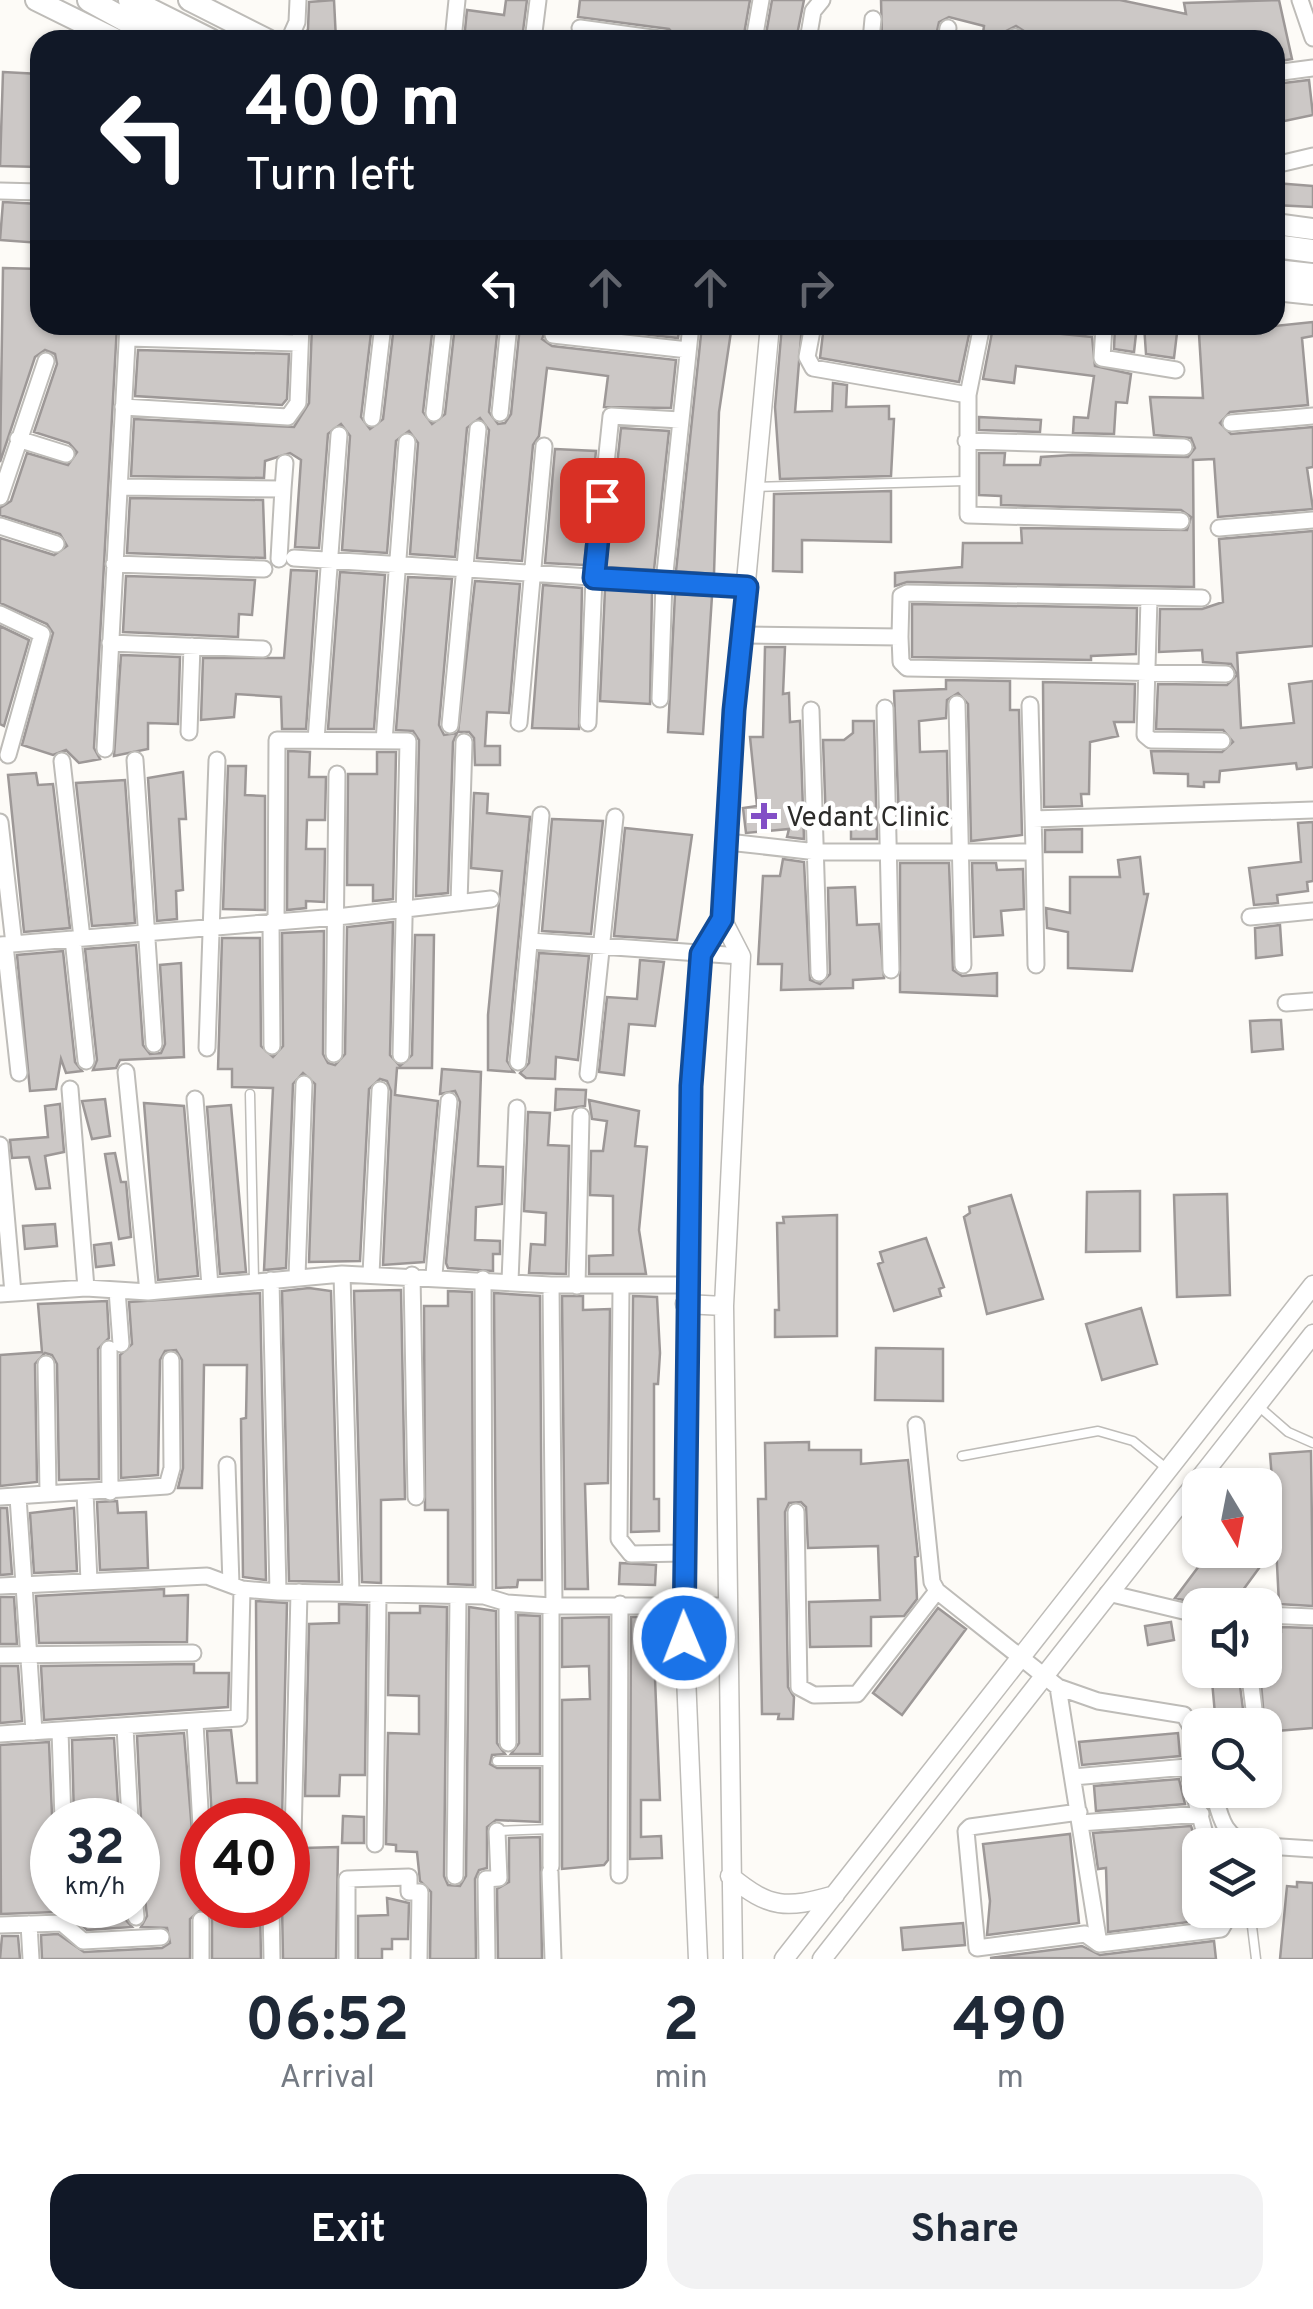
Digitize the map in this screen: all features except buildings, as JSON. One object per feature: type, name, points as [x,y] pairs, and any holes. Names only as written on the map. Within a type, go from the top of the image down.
[{"type":"main road","points":[[36,0],[97,30]]},
{"type":"main road","points":[[89,0],[144,30]]},
{"type":"main road","points":[[130,0],[190,30]]},
{"type":"main road","points":[[189,0],[248,30]]},
{"type":"main road","points":[[1285,225],[1313,229]]},
{"type":"main road","points":[[1285,247],[1313,251]]},
{"type":"main road","points":[[1285,271],[1313,275]]},
{"type":"main road","points":[[1285,291],[1313,294]]},
{"type":"street","points":[[293,30],[298,0]]},
{"type":"street","points":[[453,30],[457,0]]},
{"type":"street","points":[[534,30],[538,0]]},
{"type":"street","points":[[756,30],[762,0]]},
{"type":"street","points":[[797,0],[817,6]]},
{"type":"street","points":[[1300,0],[1313,38]]},
{"type":"street","points":[[872,30],[873,20]]},
{"type":"street","points":[[580,28],[594,30]]},
{"type":"street","points":[[1285,72],[1313,68]]},
{"type":"street","points":[[1285,162],[1313,156]]},
{"type":"street","points":[[0,191],[30,192]]},
{"type":"street","points":[[105,749],[128,335]]},
{"type":"street","points":[[179,335],[299,342]]},
{"type":"street","points":[[122,408],[288,417],[298,403],[300,335]]},
{"type":"street","points":[[372,418],[382,335]]},
{"type":"street","points":[[434,413],[443,335]]},
{"type":"street","points":[[500,413],[508,335]]},
{"type":"street","points":[[553,335],[688,350]]},
{"type":"street","points":[[660,699],[664,582],[690,335]]},
{"type":"street","points":[[698,1959],[684,1604],[685,1285],[691,1086],[701,954],[722,919],[769,335]]},
{"type":"street","points":[[811,335],[808,357],[813,368],[968,395]]},
{"type":"street","points":[[980,335],[968,395],[966,511],[972,518],[1181,521]]},
{"type":"street","points":[[1103,335],[1102,358],[1176,370]]},
{"type":"street","points":[[0,496],[46,360]]},
{"type":"street","points":[[588,723],[594,578],[612,416],[680,420]]},
{"type":"street","points":[[1231,423],[1313,416]]},
{"type":"street","points":[[450,726],[478,429]]},
{"type":"street","points":[[316,740],[338,435]]},
{"type":"street","points":[[18,439],[66,454]]},
{"type":"street","points":[[966,441],[1184,447]]},
{"type":"street","points":[[384,741],[407,442]]},
{"type":"street","points":[[519,724],[544,446]]},
{"type":"street","points":[[284,463],[286,559],[747,587]]},
{"type":"street","points":[[120,488],[283,489]]},
{"type":"street","points":[[1219,528],[1313,520]]},
{"type":"street","points":[[0,526],[56,544]]},
{"type":"street","points":[[114,564],[264,569]]},
{"type":"street","points":[[1202,598],[908,593],[901,596],[902,662],[907,668],[1226,674]]},
{"type":"street","points":[[1149,599],[1148,739],[1222,741]]},
{"type":"street","points":[[0,614],[42,634],[8,755]]},
{"type":"street","points":[[742,635],[900,637]]},
{"type":"street","points":[[110,643],[263,649]]},
{"type":"street","points":[[189,732],[192,646]]},
{"type":"street","points":[[958,704],[963,964]]},
{"type":"street","points":[[1030,705],[1036,964]]},
{"type":"street","points":[[885,708],[891,970]]},
{"type":"street","points":[[811,710],[819,973]]},
{"type":"street","points":[[272,1046],[277,740],[408,741],[401,1054]]},
{"type":"street","points":[[460,903],[464,742]]},
{"type":"street","points":[[135,760],[154,1044]]},
{"type":"street","points":[[207,1048],[208,928],[217,760]]},
{"type":"street","points":[[62,762],[86,1061]]},
{"type":"street","points":[[334,1054],[337,774]]},
{"type":"street","points":[[1033,819],[1313,810]]},
{"type":"street","points":[[518,1062],[541,815]]},
{"type":"street","points":[[588,1074],[615,817]]},
{"type":"street","points":[[0,822],[18,1073]]},
{"type":"street","points":[[728,842],[817,852],[1034,852]]},
{"type":"street","points":[[6,945],[338,917],[490,899]]},
{"type":"street","points":[[1250,917],[1313,911]]},
{"type":"street","points":[[722,919],[741,956],[724,1306],[733,1959]]},
{"type":"street","points":[[530,941],[741,956]]},
{"type":"street","points":[[1286,1003],[1313,1000]]},
{"type":"street","points":[[126,1072],[148,1292]]},
{"type":"street","points":[[297,1276],[304,1084]]},
{"type":"street","points":[[70,1089],[86,1288]]},
{"type":"street","points":[[371,1274],[380,1090]]},
{"type":"street","points":[[195,1099],[210,1286]]},
{"type":"street","points":[[434,1275],[449,1101]]},
{"type":"street","points":[[510,1281],[517,1108]]},
{"type":"street","points":[[577,1286],[581,1116]]},
{"type":"street","points":[[0,1144],[7,1294],[86,1288],[148,1292],[342,1274],[434,1275],[577,1286],[685,1285]]},
{"type":"street","points":[[342,1274],[351,1593]]},
{"type":"street","points":[[412,1275],[416,1497]]},
{"type":"street","points":[[483,1279],[484,1596]]},
{"type":"street","points":[[272,1280],[278,1592]]},
{"type":"street","points":[[552,1285],[553,1959]]},
{"type":"street","points":[[784,1959],[1313,1285]]},
{"type":"street","points":[[621,1286],[619,1539],[631,1554],[684,1553]]},
{"type":"street","points":[[110,1492],[117,1290]]},
{"type":"street","points":[[685,1304],[724,1306]]},
{"type":"street","points":[[822,1959],[1051,1681],[1108,1593],[1313,1334]]},
{"type":"street","points":[[0,1498],[168,1486],[172,1468],[170,1360]]},
{"type":"street","points":[[46,1364],[48,1494]]},
{"type":"street","points":[[1232,1388],[1256,1404]]},
{"type":"street","points":[[916,1425],[932,1582],[938,1591],[1051,1681],[1098,1701],[1182,1715]]},
{"type":"street","points":[[0,1734],[233,1721],[241,1714],[237,1586],[227,1465]]},
{"type":"street","points":[[86,1492],[89,1582]]},
{"type":"street","points":[[18,1497],[34,1732]]},
{"type":"street","points":[[796,1512],[799,1687],[814,1694],[857,1694],[938,1591]]},
{"type":"street","points":[[0,1586],[208,1576],[237,1586],[278,1592],[484,1596],[507,1604],[553,1606],[728,1606]]},
{"type":"street","points":[[294,1798],[299,1592]]},
{"type":"street","points":[[1108,1593],[1182,1611]]},
{"type":"street","points":[[375,1844],[378,1596]]},
{"type":"street","points":[[455,1876],[458,1596]]},
{"type":"street","points":[[507,1604],[508,1742]]},
{"type":"street","points":[[620,1604],[620,1876]]},
{"type":"street","points":[[1282,1615],[1313,1616]]},
{"type":"street","points":[[0,1656],[193,1653]]},
{"type":"street","points":[[1051,1681],[1073,1778],[1098,1944]]},
{"type":"street","points":[[195,1723],[199,1798]]},
{"type":"street","points":[[125,1727],[129,1798]]},
{"type":"street","points":[[60,1730],[62,1798]]},
{"type":"street","points":[[1073,1778],[1187,1767],[1204,1828]]},
{"type":"street","points":[[1201,1814],[970,1826],[966,1831],[977,1948],[1085,1934],[1098,1944],[1222,1928]]},
{"type":"street","points":[[488,1959],[486,1879],[498,1878],[497,1831]]},
{"type":"street","points":[[1282,1847],[1313,1848]]},
{"type":"street","points":[[730,1876],[762,1900],[778,1905],[835,1895]]},
{"type":"street","points":[[347,1959],[346,1879],[409,1877],[409,1892],[420,1892],[419,1959]]},
{"type":"street","points":[[0,1925],[29,1924],[31,1959]]},
{"type":"street","points":[[68,1928],[82,1941],[83,1959]]},
{"type":"street","points":[[200,1928],[201,1959]]},
{"type":"street","points":[[271,1928],[272,1959]]},
{"type":"street","points":[[82,1941],[161,1937]]},
{"type":"lane","points":[[756,487],[965,480]]},
{"type":"lane","points":[[250,1094],[254,1280]]},
{"type":"lane","points":[[1256,1404],[1288,1432],[1313,1443]]},
{"type":"lane","points":[[962,1456],[1098,1432],[1133,1441],[1169,1471]]},
{"type":"lane","points":[[497,1761],[552,1761]]},
{"type":"lane","points":[[497,1831],[552,1830]]},
{"type":"lane","points":[[1252,1928],[1256,1959]]},
{"type":"place","name":"Vedant Clinic","points":[[764,816]]},
{"type":"route","points":[[602,500],[594,578],[747,587],[734,710],[722,919],[701,954],[691,1086],[685,1304],[684,1638]]}]
